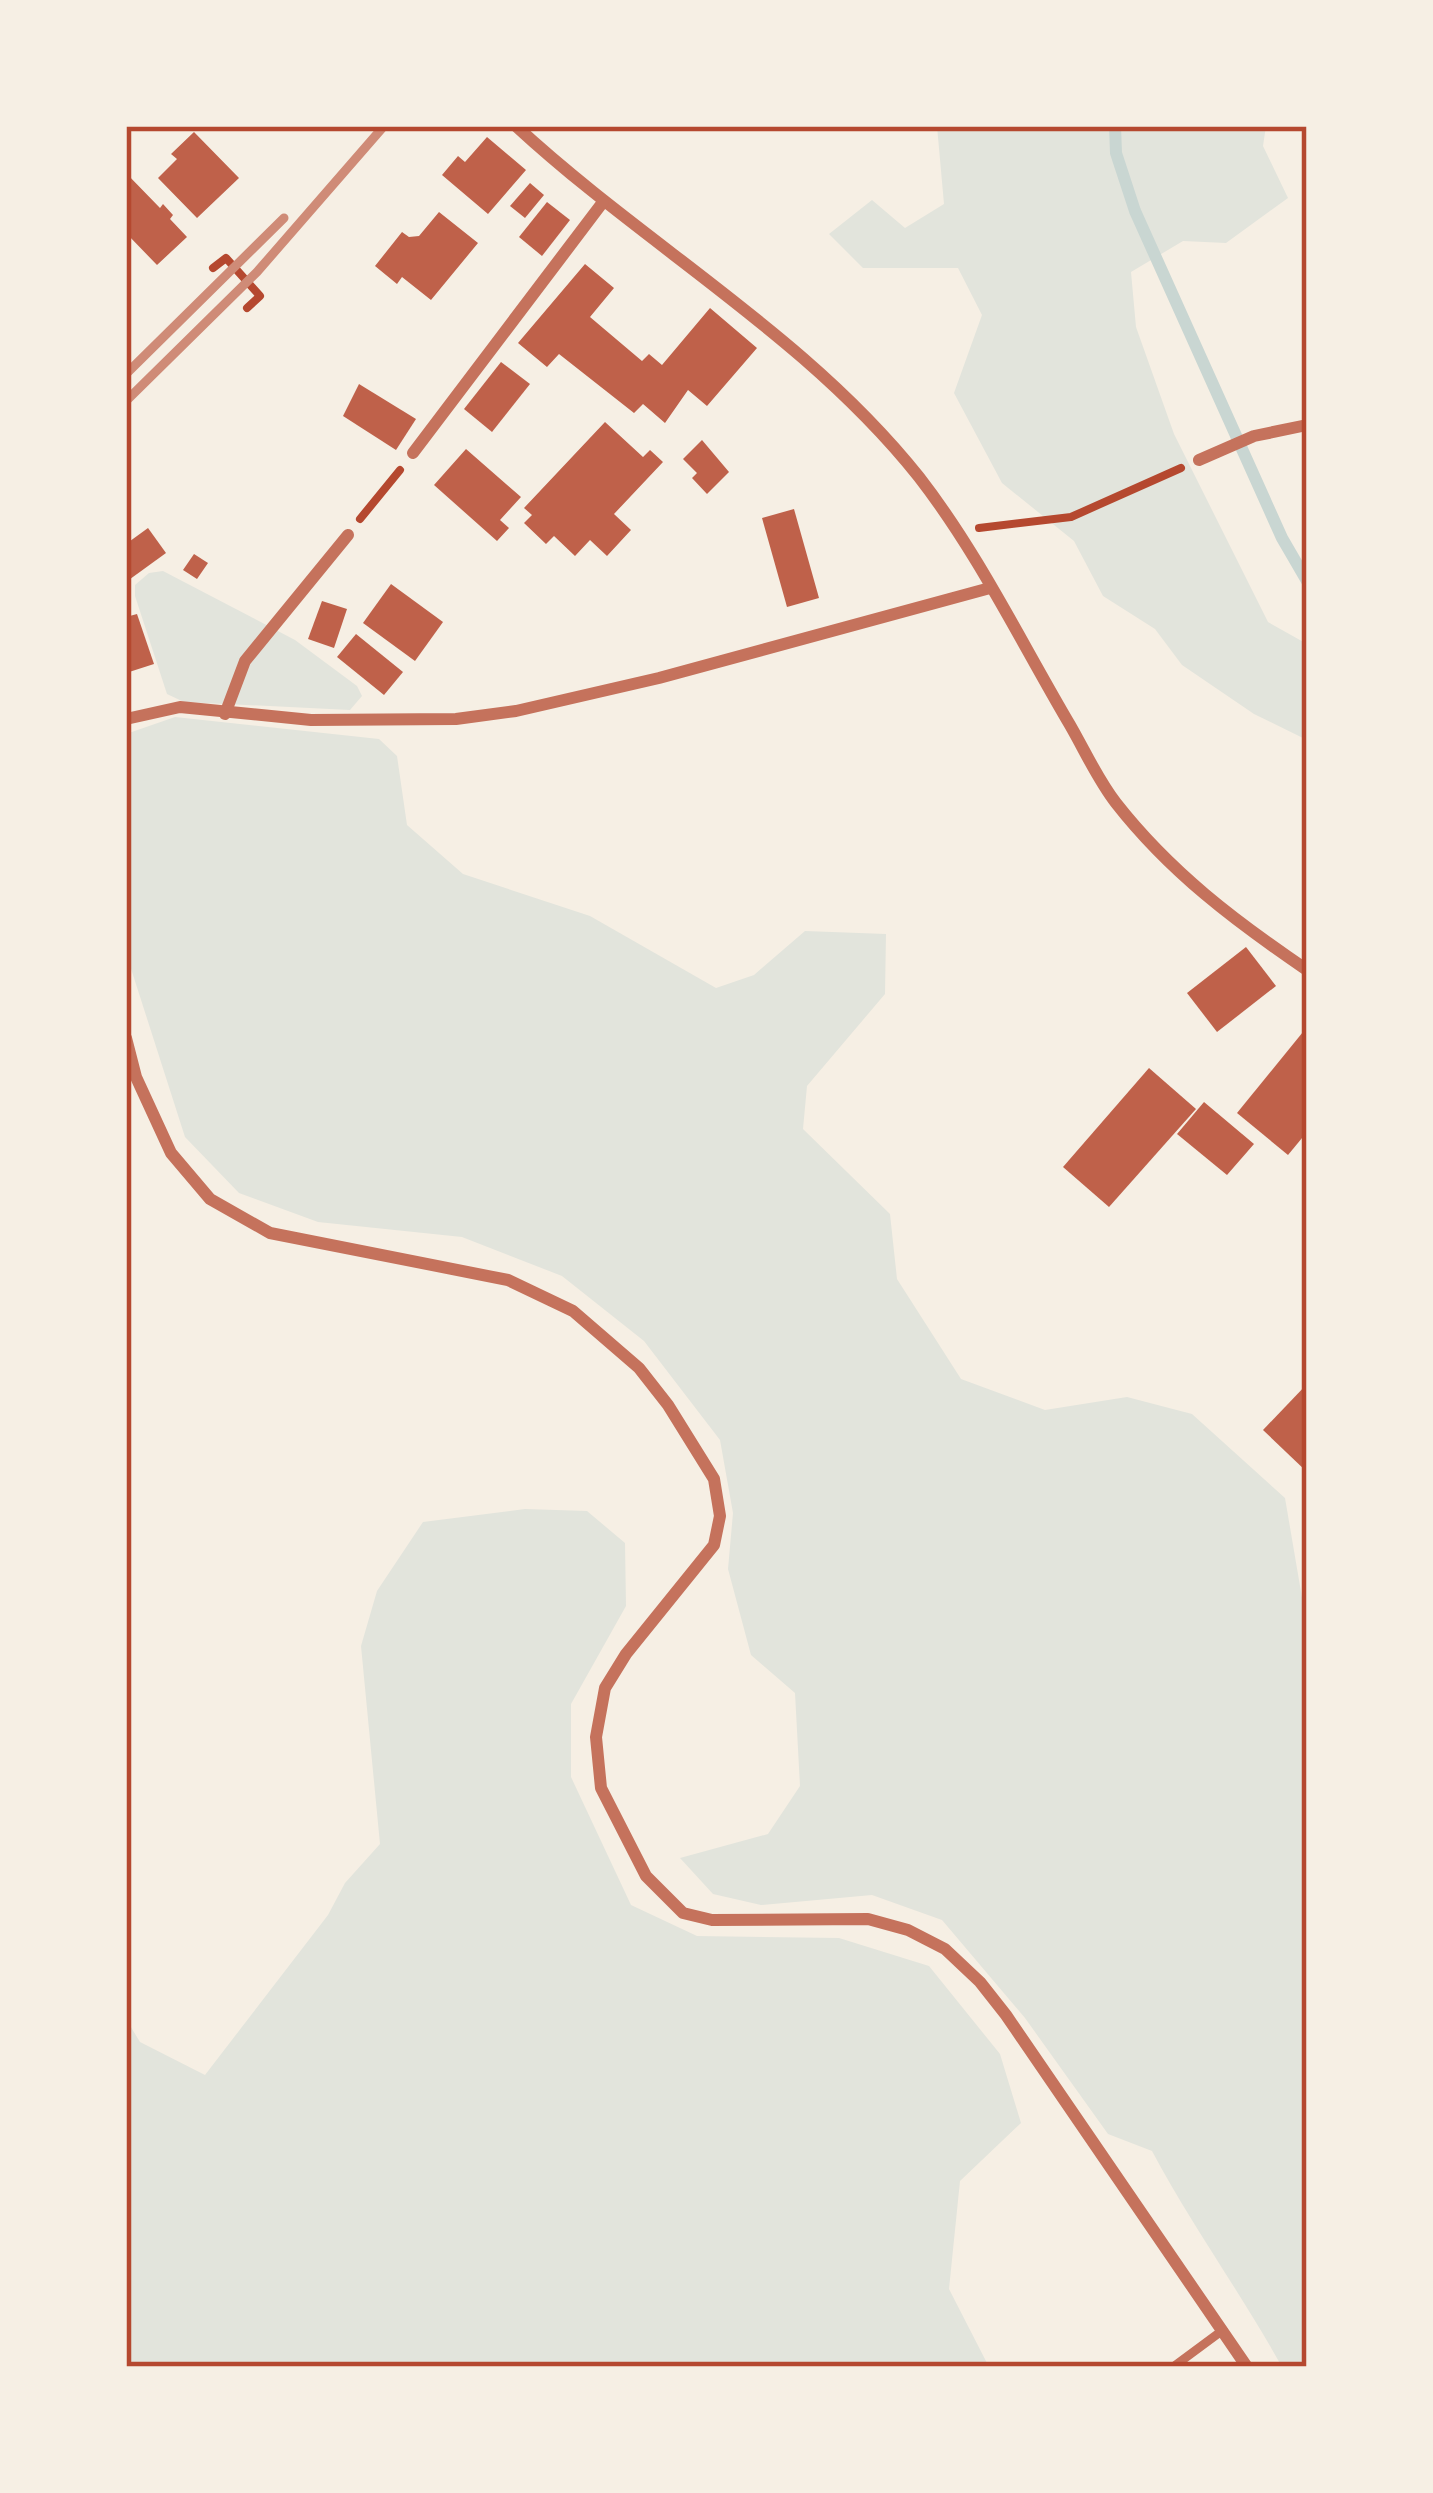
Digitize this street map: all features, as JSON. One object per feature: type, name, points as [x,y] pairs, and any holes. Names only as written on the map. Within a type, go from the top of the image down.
[{"type":"street","points":[[516,126],[603,202],[779,334],[917,475],[960,534],[1114,800],[1175,872],[1307,970]]},
{"type":"street","points":[[413,453],[603,202]]},
{"type":"street","points":[[1198,460],[1254,436],[1307,425]]},
{"type":"street","points":[[225,714],[245,661],[348,535]]},
{"type":"street","points":[[126,719],[180,707],[311,720],[516,711],[658,679],[990,588]]},
{"type":"street","points":[[126,1038],[136,1077],[171,1154],[210,1198],[269,1233],[508,1280],[573,1311],[639,1368],[714,1479],[720,1516],[714,1545],[626,1654],[605,1688],[596,1737],[601,1788],[646,1876],[683,1913],[712,1920],[868,1919],[908,1930],[945,1949],[1006,2014],[1247,2367]]},
{"type":"lane","points":[[1173,2367],[1223,2330]]},
{"type":"path","points":[[213,268],[226,258],[260,296],[247,308]]},
{"type":"path","points":[[348,535],[413,453]]},
{"type":"path","points":[[960,534],[992,524],[1071,518],[1198,460]]},
{"type":"shaded area","points":[[937,126],[1266,126],[1263,146],[1288,198],[1226,243],[1183,241],[1131,272],[1136,327],[1174,434],[1268,622],[1307,644],[1307,740],[1254,714],[1182,665],[1155,629],[1103,596],[1074,541],[1002,483],[954,393],[982,315],[958,268],[863,268],[829,234],[872,200],[905,228],[944,204]]},
{"type":"shaded area","points":[[163,571],[295,640],[357,686],[362,696],[350,710],[184,702],[167,694],[135,596],[135,585],[149,573]]},
{"type":"shaded area","points":[[175,717],[379,739],[397,756],[407,825],[463,874],[590,916],[716,988],[754,975],[805,931],[886,934],[885,994],[807,1086],[803,1129],[890,1214],[897,1279],[961,1379],[1045,1410],[1127,1397],[1192,1414],[1285,1498],[1307,1627],[1307,2367],[1282,2367],[1152,2151],[1108,2134],[1025,2018],[942,1920],[872,1895],[761,1905],[713,1894],[680,1858],[768,1834],[800,1786],[795,1693],[751,1655],[728,1569],[733,1513],[720,1440],[644,1341],[562,1276],[462,1237],[318,1222],[239,1193],[185,1137],[126,953],[126,734]]},
{"type":"shaded area","points":[[525,1509],[587,1511],[625,1543],[626,1606],[571,1704],[571,1777],[631,1905],[697,1936],[839,1938],[929,1966],[1000,2054],[1021,2123],[960,2181],[949,2289],[989,2367],[126,2367],[126,2019],[140,2042],[205,2075],[328,1915],[345,1883],[380,1844],[361,1646],[377,1591],[423,1522]]},
{"type":"building","points":[[194,132],[239,178],[197,218],[158,178],[177,159],[171,154]]},
{"type":"building","points":[[487,137],[526,170],[488,214],[442,175],[458,156],[465,162]]},
{"type":"building","points":[[126,173],[160,208],[163,204],[187,237],[157,265],[126,233]]},
{"type":"building","points":[[530,183],[544,195],[525,218],[510,206]]},
{"type":"building","points":[[547,202],[570,220],[542,256],[519,237]]},
{"type":"building","points":[[439,212],[478,243],[431,300],[402,277],[397,284],[375,266],[402,232],[419,236]]},
{"type":"building","points":[[585,264],[614,288],[590,317],[642,361],[649,354],[662,365],[710,308],[757,348],[707,406],[688,390],[665,423],[643,404],[634,413],[559,354],[547,367],[518,343]]},
{"type":"building","points":[[501,362],[530,384],[492,432],[464,409]]},
{"type":"building","points":[[359,384],[416,419],[396,450],[343,416]]},
{"type":"building","points":[[605,422],[643,457],[650,450],[663,462],[614,514],[631,530],[607,556],[590,540],[575,556],[554,536],[546,544],[524,523],[532,515],[524,508]]},
{"type":"building","points":[[702,440],[729,472],[707,494],[692,478],[697,473],[683,459]]},
{"type":"building","points":[[466,449],[521,497],[500,520],[509,528],[497,541],[434,485]]},
{"type":"building","points":[[794,509],[819,598],[787,607],[762,518]]},
{"type":"building","points":[[148,528],[166,553],[126,582],[126,544]]},
{"type":"building","points":[[194,554],[208,563],[197,579],[183,570]]},
{"type":"building","points":[[391,584],[443,622],[415,661],[363,623]]},
{"type":"building","points":[[322,601],[347,609],[334,648],[308,639]]},
{"type":"building","points":[[137,614],[154,664],[126,673],[126,617]]},
{"type":"building","points":[[356,634],[403,672],[384,695],[337,657]]},
{"type":"building","points":[[1246,947],[1276,986],[1217,1032],[1187,993]]},
{"type":"building","points":[[1307,1027],[1307,1132],[1288,1155],[1237,1113]]},
{"type":"building","points":[[1149,1068],[1196,1109],[1109,1207],[1063,1167]]},
{"type":"building","points":[[1204,1102],[1254,1144],[1227,1175],[1177,1134]]},
{"type":"building","points":[[1307,1384],[1307,1472],[1263,1430]]},
{"type":"waterway","points":[[1115,126],[1116,153],[1135,211],[1282,538],[1307,581]]},
{"type":"railway","points":[[126,401],[257,272],[384,126]]},
{"type":"railway","points":[[126,374],[284,218]]}]
